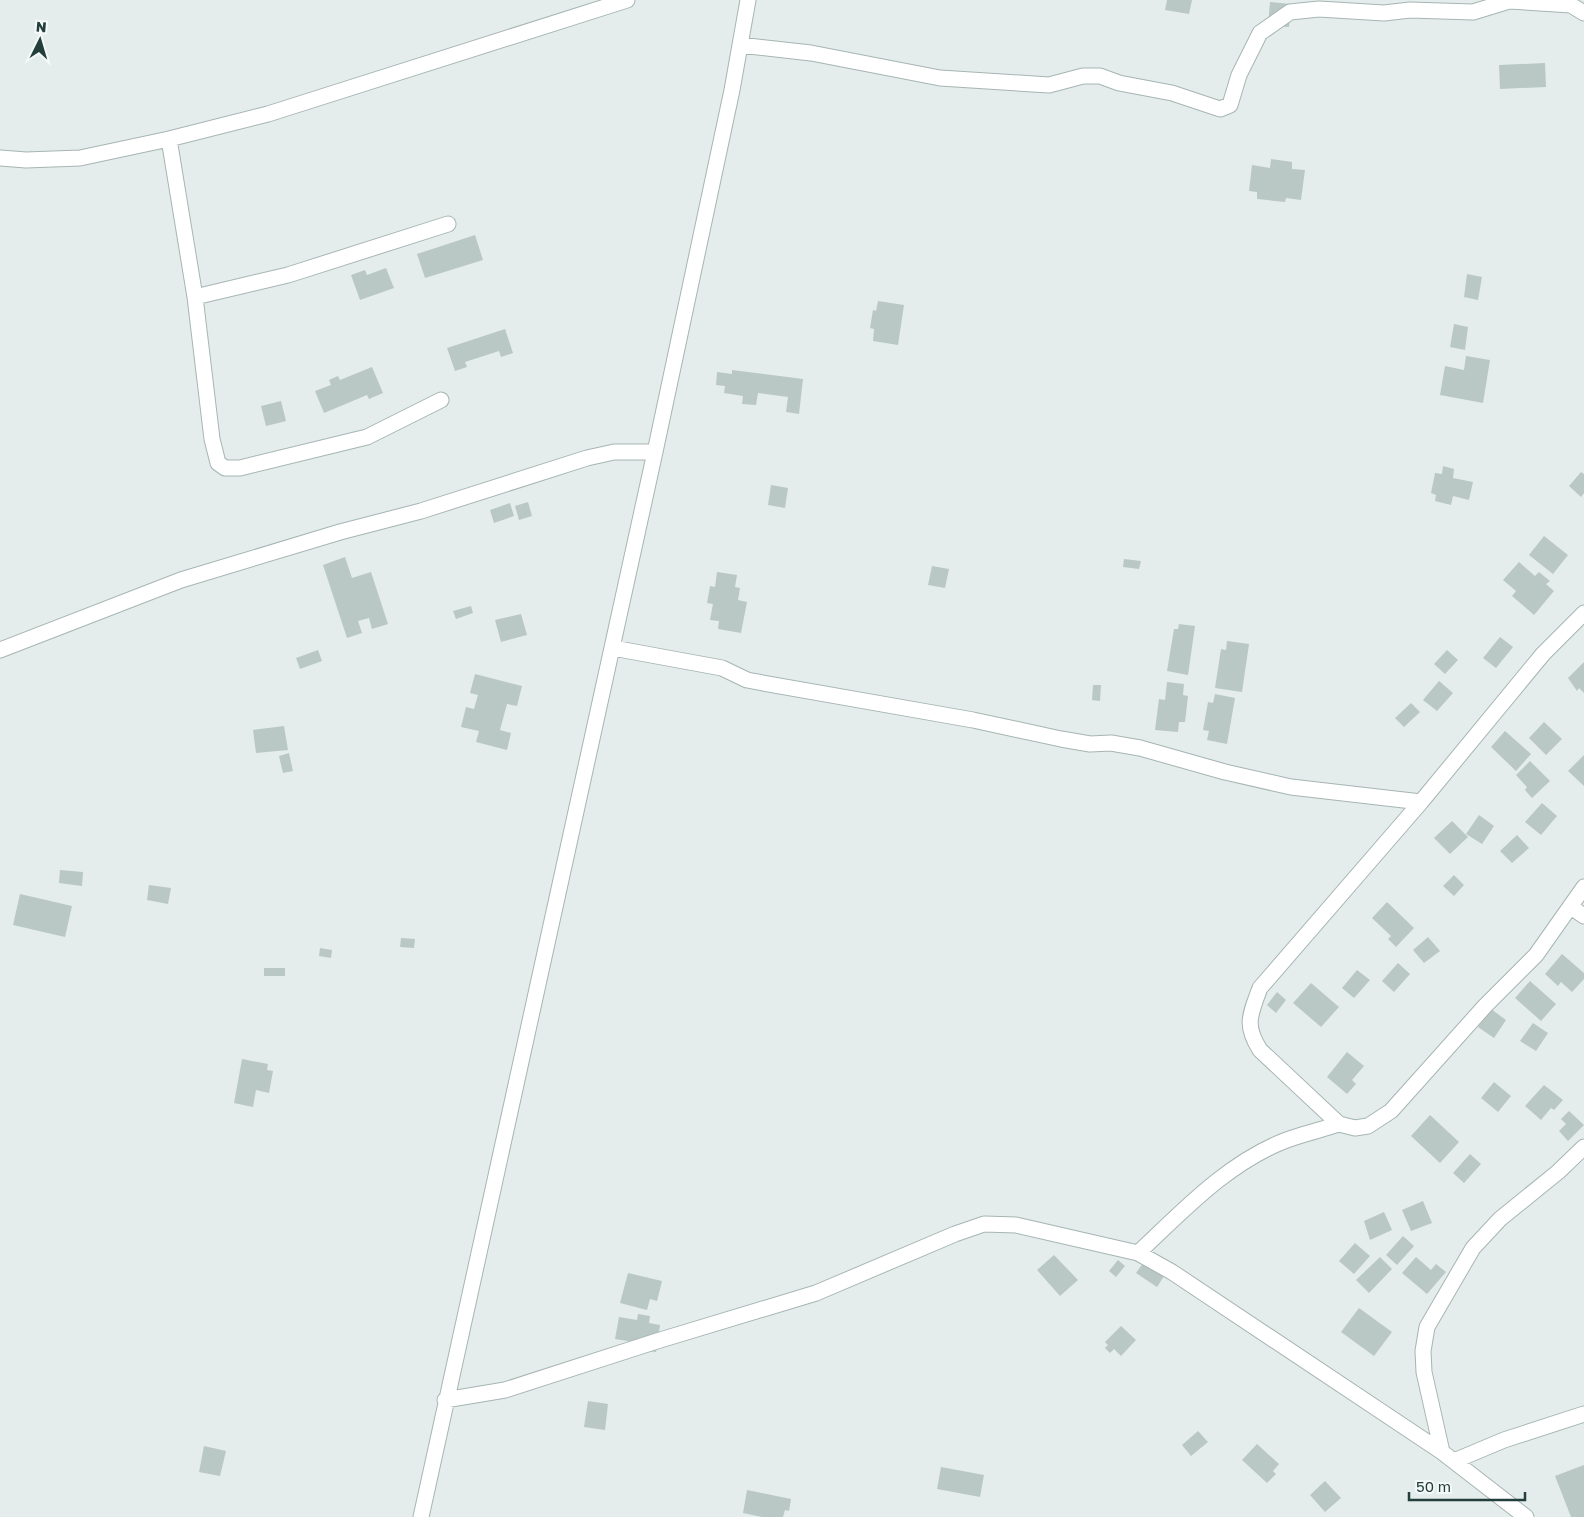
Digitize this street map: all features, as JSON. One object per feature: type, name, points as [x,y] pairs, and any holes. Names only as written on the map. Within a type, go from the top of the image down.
[{"type":"street","points":[[0,158],[26,160],[80,158],[169,139],[268,114],[627,0]]},
{"type":"street","points":[[421,1517],[445,1400],[613,648],[748,0]]},
{"type":"street","points":[[740,45],[811,53],[940,78],[1050,85],[1083,76],[1100,76],[1126,84],[1172,93],[1220,109],[1230,106],[1239,75],[1260,33],[1290,12],[1319,9],[1384,13],[1410,10],[1473,12],[1509,1],[1571,5],[1584,12]]},
{"type":"street","points":[[169,139],[195,297],[212,439],[218,463],[225,468],[240,468],[367,437],[441,400]]},
{"type":"street","points":[[195,297],[288,275],[448,224]]},
{"type":"street","points":[[0,650],[181,580],[340,532],[421,511],[587,458],[614,452],[655,452]]},
{"type":"street","points":[[1584,613],[1543,654],[1421,802],[1260,988],[1249,1021],[1250,1035],[1260,1050],[1339,1124],[1355,1128],[1368,1126],[1391,1111],[1485,1006],[1536,955],[1584,887]]},
{"type":"street","points":[[613,648],[722,668],[748,680],[763,683],[973,720],[1061,739],[1090,744],[1111,743],[1140,748],[1225,772],[1291,787],[1421,802]]},
{"type":"street","points":[[1571,906],[1584,916]]},
{"type":"street","points":[[1138,1253],[1220,1179],[1251,1158],[1283,1142],[1339,1124]]},
{"type":"street","points":[[1442,1452],[1424,1372],[1423,1351],[1427,1328],[1473,1248],[1500,1219],[1558,1172],[1584,1147]]},
{"type":"street","points":[[445,1400],[505,1390],[665,1338],[816,1294],[955,1234],[984,1224],[1016,1225],[1138,1253],[1172,1272],[1442,1452],[1526,1517]]},
{"type":"street","points":[[1454,1461],[1504,1440],[1584,1414]]},
{"type":"building","points":[[1167,0],[1192,0],[1189,14],[1165,10]]},
{"type":"building","points":[[1270,2],[1291,4],[1289,27],[1268,26]]},
{"type":"building","points":[[1545,63],[1546,87],[1500,89],[1499,65]]},
{"type":"building","points":[[1271,159],[1292,162],[1292,169],[1305,170],[1301,200],[1286,198],[1285,202],[1257,199],[1257,192],[1249,191],[1252,165],[1270,168]]},
{"type":"building","points":[[475,235],[483,260],[425,278],[417,254]]},
{"type":"building","points":[[386,268],[394,288],[360,300],[351,275],[365,270],[367,275]]},
{"type":"building","points":[[1467,274],[1482,277],[1478,300],[1464,297]]},
{"type":"building","points":[[878,301],[904,305],[898,345],[873,341],[874,329],[870,328],[873,310],[876,311]]},
{"type":"building","points":[[1454,324],[1468,327],[1465,350],[1450,347]]},
{"type":"building","points":[[505,329],[513,353],[501,357],[499,351],[465,362],[467,367],[455,371],[447,348]]},
{"type":"building","points":[[1466,356],[1490,360],[1483,403],[1440,395],[1445,366],[1464,370]]},
{"type":"building","points":[[372,367],[383,393],[369,399],[367,395],[324,413],[315,391],[331,385],[329,380],[338,376],[340,380]]},
{"type":"building","points":[[732,370],[803,379],[799,414],[786,412],[788,397],[758,393],[756,405],[742,404],[743,396],[724,393],[725,386],[716,385],[717,372],[732,374]]},
{"type":"building","points":[[281,401],[286,421],[266,426],[261,406]]},
{"type":"building","points":[[1443,466],[1454,469],[1453,478],[1473,482],[1469,500],[1453,496],[1451,505],[1435,501],[1436,495],[1431,493],[1435,473],[1442,474]]},
{"type":"building","points":[[1581,472],[1584,474],[1584,493],[1581,497],[1569,486]]},
{"type":"building","points":[[771,485],[788,488],[785,508],[768,505]]},
{"type":"building","points":[[528,502],[532,516],[519,520],[515,506]]},
{"type":"building","points":[[510,503],[514,516],[494,523],[490,510]]},
{"type":"building","points":[[1544,536],[1568,555],[1553,574],[1529,555]]},
{"type":"building","points":[[345,557],[352,578],[371,572],[388,624],[372,629],[369,618],[358,621],[362,633],[347,638],[323,565]]},
{"type":"building","points":[[1124,559],[1141,561],[1139,569],[1123,567]]},
{"type":"building","points":[[1519,562],[1535,576],[1539,572],[1550,581],[1546,584],[1554,591],[1534,615],[1512,596],[1516,591],[1503,580]]},
{"type":"building","points":[[932,566],[949,569],[945,588],[928,585]]},
{"type":"building","points":[[717,572],[737,575],[735,587],[740,588],[738,600],[747,602],[741,633],[718,629],[719,621],[710,620],[713,604],[707,603],[710,586],[715,587]]},
{"type":"building","points":[[471,606],[473,613],[456,619],[453,611]]},
{"type":"building","points":[[521,614],[527,635],[501,642],[495,620]]},
{"type":"building","points":[[1179,624],[1195,626],[1188,675],[1167,671],[1174,629],[1178,629]]},
{"type":"building","points":[[1500,637],[1513,647],[1496,668],[1483,658]]},
{"type":"building","points":[[1227,641],[1249,644],[1242,692],[1215,688],[1221,649],[1226,650]]},
{"type":"building","points":[[318,650],[322,661],[300,669],[296,658]]},
{"type":"building","points":[[1447,650],[1458,660],[1445,674],[1434,664]]},
{"type":"building","points":[[1584,662],[1584,693],[1579,688],[1577,691],[1568,678]]},
{"type":"building","points":[[475,674],[522,686],[517,706],[507,704],[500,730],[511,733],[507,750],[476,742],[479,731],[461,727],[466,707],[474,709],[478,695],[470,693]]},
{"type":"building","points":[[1439,681],[1453,693],[1437,711],[1423,700]]},
{"type":"building","points":[[1167,682],[1184,684],[1183,695],[1188,696],[1185,722],[1179,722],[1178,732],[1155,730],[1159,699],[1165,700]]},
{"type":"building","points":[[1093,685],[1101,685],[1100,701],[1092,700]]},
{"type":"building","points":[[1215,694],[1235,698],[1227,744],[1207,740],[1209,731],[1203,730],[1208,702],[1213,703]]},
{"type":"building","points":[[1411,703],[1420,712],[1404,727],[1395,718]]},
{"type":"building","points":[[1544,722],[1562,739],[1546,755],[1529,738]]},
{"type":"building","points":[[284,726],[288,750],[256,753],[253,730]]},
{"type":"building","points":[[1505,731],[1531,754],[1516,771],[1491,747]]},
{"type":"building","points":[[289,753],[293,771],[283,773],[279,756]]},
{"type":"building","points":[[1584,755],[1584,786],[1568,771]]},
{"type":"building","points":[[1530,761],[1550,781],[1532,798],[1525,790],[1527,787],[1516,775]]},
{"type":"building","points":[[1542,803],[1557,816],[1541,835],[1525,822]]},
{"type":"building","points":[[1479,815],[1494,826],[1482,844],[1466,834]]},
{"type":"building","points":[[1452,821],[1468,837],[1450,854],[1434,838]]},
{"type":"building","points":[[1517,835],[1529,848],[1512,863],[1500,851]]},
{"type":"building","points":[[60,870],[83,872],[82,886],[59,883]]},
{"type":"building","points":[[1454,875],[1464,885],[1454,896],[1443,886]]},
{"type":"building","points":[[149,885],[171,888],[168,904],[147,900]]},
{"type":"building","points":[[20,894],[72,906],[65,937],[13,925]]},
{"type":"building","points":[[1387,902],[1414,928],[1396,947],[1388,939],[1391,936],[1372,918]]},
{"type":"building","points":[[1428,937],[1440,951],[1424,963],[1413,950]]},
{"type":"building","points":[[401,938],[415,939],[414,948],[400,947]]},
{"type":"building","points":[[320,948],[332,950],[331,958],[319,956]]},
{"type":"building","points":[[1562,954],[1584,973],[1584,979],[1572,992],[1561,982],[1558,986],[1545,974]]},
{"type":"building","points":[[1398,963],[1410,974],[1394,992],[1382,981]]},
{"type":"building","points":[[264,968],[285,968],[285,976],[264,976]]},
{"type":"building","points":[[1357,970],[1370,980],[1354,998],[1342,988]]},
{"type":"building","points":[[1530,981],[1556,1004],[1541,1021],[1515,998]]},
{"type":"building","points":[[1311,983],[1339,1007],[1321,1027],[1293,1003]]},
{"type":"building","points":[[1277,992],[1286,1000],[1276,1013],[1267,1005]]},
{"type":"building","points":[[1491,1009],[1506,1020],[1494,1038],[1478,1027]]},
{"type":"building","points":[[1533,1023],[1548,1033],[1536,1051],[1520,1041]]},
{"type":"building","points":[[1347,1052],[1364,1066],[1352,1080],[1356,1084],[1347,1094],[1327,1077]]},
{"type":"building","points":[[242,1059],[268,1064],[267,1070],[273,1071],[269,1093],[256,1090],[253,1107],[234,1103]]},
{"type":"building","points":[[1494,1082],[1511,1096],[1498,1112],[1481,1098]]},
{"type":"building","points":[[1544,1085],[1563,1100],[1554,1110],[1551,1108],[1541,1120],[1525,1106]]},
{"type":"building","points":[[1569,1111],[1584,1125],[1568,1141],[1559,1131],[1566,1124],[1561,1119]]},
{"type":"building","points":[[1430,1115],[1459,1142],[1440,1163],[1411,1136]]},
{"type":"building","points":[[1470,1154],[1481,1164],[1464,1183],[1453,1173]]},
{"type":"building","points":[[1423,1201],[1432,1223],[1411,1231],[1402,1210]]},
{"type":"building","points":[[1384,1212],[1392,1230],[1370,1240],[1364,1221]]},
{"type":"building","points":[[1403,1236],[1414,1246],[1397,1265],[1386,1255]]},
{"type":"building","points":[[1355,1243],[1370,1256],[1354,1274],[1339,1261]]},
{"type":"building","points":[[1054,1255],[1078,1280],[1060,1296],[1037,1270]]},
{"type":"building","points":[[1380,1257],[1392,1269],[1369,1293],[1356,1280]]},
{"type":"building","points":[[1416,1257],[1431,1270],[1436,1264],[1446,1272],[1427,1294],[1402,1273]]},
{"type":"building","points":[[1146,1259],[1166,1273],[1157,1287],[1136,1273]]},
{"type":"building","points":[[1118,1260],[1125,1266],[1116,1277],[1109,1271]]},
{"type":"building","points":[[628,1273],[662,1281],[657,1301],[650,1299],[647,1310],[620,1303]]},
{"type":"building","points":[[1359,1308],[1392,1332],[1374,1356],[1341,1332]]},
{"type":"building","points":[[638,1314],[650,1316],[649,1323],[660,1325],[656,1352],[639,1350],[640,1343],[615,1339],[619,1317],[637,1320]]},
{"type":"building","points":[[1121,1326],[1136,1340],[1121,1356],[1114,1349],[1110,1353],[1105,1348],[1108,1345],[1105,1342]]},
{"type":"building","points":[[588,1401],[608,1404],[605,1430],[584,1427]]},
{"type":"building","points":[[1198,1431],[1208,1442],[1191,1456],[1182,1445]]},
{"type":"building","points":[[1257,1444],[1279,1464],[1273,1471],[1276,1474],[1267,1483],[1242,1460]]},
{"type":"building","points":[[204,1446],[226,1451],[220,1476],[199,1472]]},
{"type":"building","points":[[1584,1465],[1584,1517],[1571,1517],[1555,1476]]},
{"type":"building","points":[[941,1467],[984,1475],[980,1497],[937,1489]]},
{"type":"building","points":[[1325,1481],[1341,1498],[1325,1512],[1310,1495]]},
{"type":"building","points":[[747,1490],[791,1499],[789,1511],[785,1510],[783,1517],[762,1517],[743,1513]]}]
